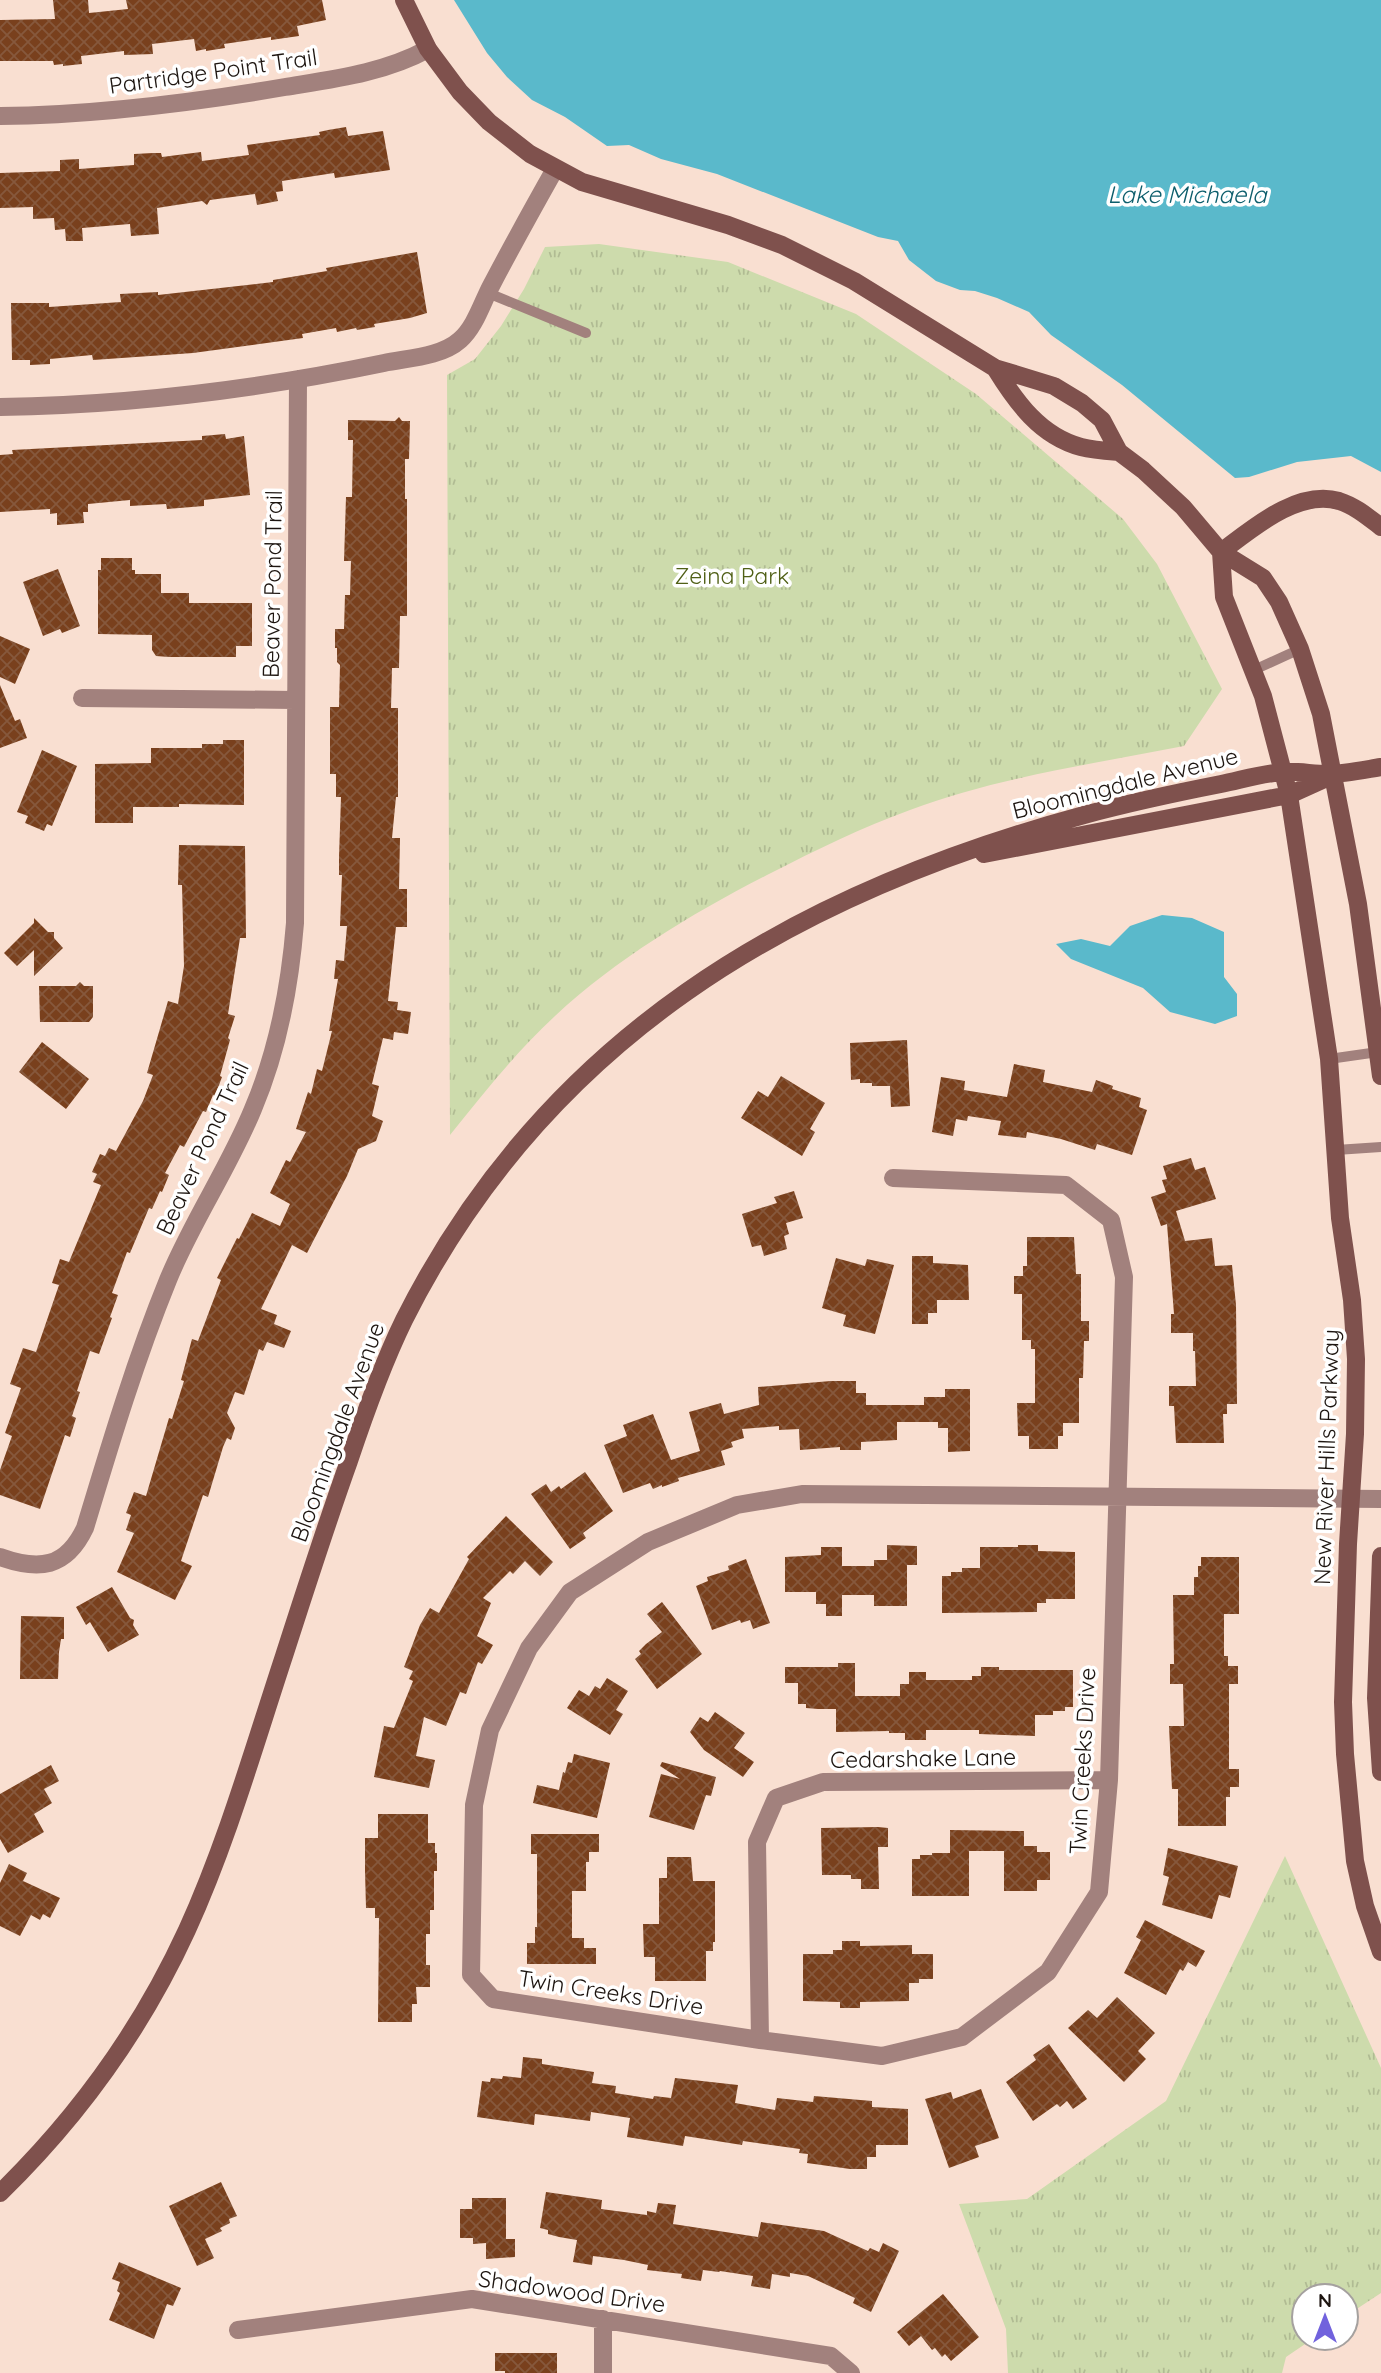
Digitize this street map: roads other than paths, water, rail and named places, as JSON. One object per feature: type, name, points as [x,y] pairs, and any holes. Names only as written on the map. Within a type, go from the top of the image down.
[{"type":"street","points":[[404,0],[428,49],[453,83],[489,122],[530,154],[555,169],[610,191],[698,216],[782,245],[854,281],[995,368],[1054,386],[1082,403],[1102,420],[1119,452],[1174,498],[1221,552],[1263,578],[1279,602],[1300,649],[1321,713],[1358,904],[1381,1076]]},
{"type":"street","name":"Partridge Point Trail","points":[[0,116],[100,111],[253,92],[370,71],[396,64],[428,49]]},
{"type":"street","points":[[0,407],[57,406],[240,387],[298,379],[422,355],[453,346],[471,328],[555,169]]},
{"type":"street","points":[[995,368],[1015,401],[1041,426],[1081,447],[1119,452]]},
{"type":"street","name":"Beaver Pond Trail","points":[[0,1558],[36,1566],[52,1563],[66,1556],[77,1544],[132,1378],[168,1281],[264,1083],[280,1026],[293,947],[298,379]]},
{"type":"street","points":[[1221,552],[1272,516],[1292,506],[1318,500],[1346,504],[1381,527]]},
{"type":"street","name":"New River Hills Parkway","points":[[1221,552],[1224,597],[1254,670],[1272,724],[1289,795],[1329,1059],[1340,1218],[1355,1330],[1355,1434],[1343,1702],[1348,1805],[1355,1861],[1365,1906],[1381,1952]]},
{"type":"street","points":[[82,698],[295,700]]},
{"type":"street","name":"Bloomingdale Avenue","points":[[0,2193],[58,2131],[109,2064],[151,1998],[185,1934],[211,1873],[373,1393],[392,1346],[444,1249],[506,1161],[547,1113],[600,1061],[655,1014],[714,972],[775,935],[870,889],[981,845],[1097,811],[1284,772],[1334,774],[1381,767]]},
{"type":"street","name":"Bloomingdale Avenue","points":[[933,865],[1289,795],[1334,774]]},
{"type":"street","name":"Twin Creeks Drive","points":[[893,1178],[1066,1185],[1111,1220],[1124,1277],[1118,1498],[1109,1780],[1099,1892],[1048,1972],[962,2037],[882,2056],[493,1999],[471,1975],[474,1805],[490,1730],[529,1648],[570,1592],[648,1542],[737,1506],[802,1494],[1118,1498],[1351,1497],[1381,1499]]},
{"type":"street","points":[[1381,1556],[1376,1698],[1381,1772]]},
{"type":"street","name":"Cedarshake Lane","points":[[760,2040],[757,1842],[776,1798],[823,1782],[1109,1780]]},
{"type":"street","name":"Shadowood Drive","points":[[238,2330],[472,2299],[831,2357],[851,2373]]},
{"type":"street","points":[[603,2319],[603,2373]]},
{"type":"lane","points":[[488,293],[586,333]]},
{"type":"lane","points":[[1254,670],[1300,649]]},
{"type":"lane","points":[[1329,1059],[1378,1052]]},
{"type":"lane","points":[[1336,1150],[1381,1147]]},
{"type":"water","name":"Lake Michaela","points":[[454,0],[1381,0],[1381,472],[1351,456],[1297,462],[1249,477],[1235,478],[1122,385],[1051,335],[1029,312],[997,298],[975,291],[960,290],[936,281],[909,260],[898,241],[878,237],[717,174],[661,159],[629,145],[607,146],[565,117],[532,100],[507,77],[487,53]]},
{"type":"water","points":[[1162,915],[1192,918],[1224,932],[1224,977],[1237,994],[1237,1016],[1215,1024],[1170,1012],[1143,988],[1071,959],[1056,944],[1081,939],[1110,946],[1130,926]]},
{"type":"park label","name":"Zeina Park","points":[[732,575]]}]
